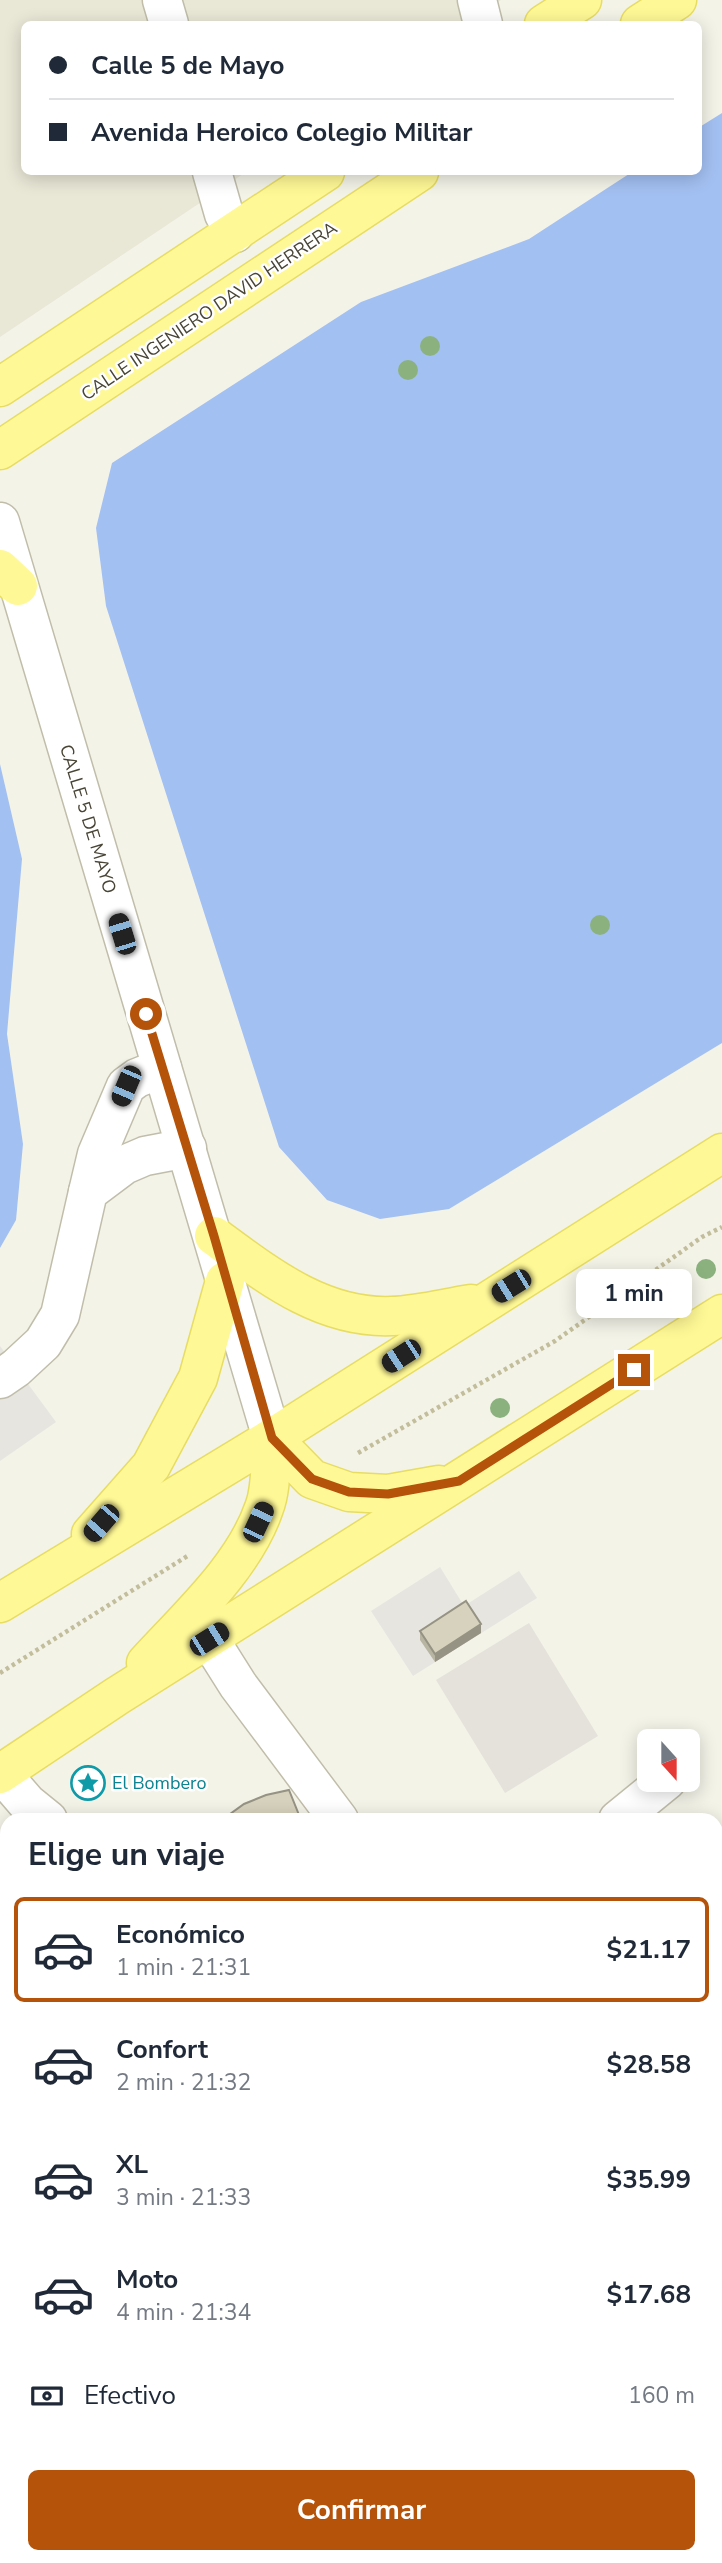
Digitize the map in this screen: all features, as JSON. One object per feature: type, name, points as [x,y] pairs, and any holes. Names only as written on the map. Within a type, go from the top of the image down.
[{"type":"main road","points":[[549,21],[582,0]]},
{"type":"main road","points":[[645,21],[677,0]]},
{"type":"main road","points":[[0,387],[321,175]]},
{"type":"main road","name":"CALLE INGENIERO DAVID HERRERA","points":[[0,450],[414,175]]},
{"type":"main road","points":[[0,1603],[272,1438],[722,1153]]},
{"type":"main road","points":[[214,1236],[267,1275],[297,1292],[318,1303],[355,1314],[392,1316],[487,1301]]},
{"type":"main road","points":[[68,1561],[151,1466],[198,1378],[225,1281]]},
{"type":"main road","points":[[1,1773],[117,1696],[722,1314]]},
{"type":"main road","points":[[272,1438],[312,1479],[349,1492],[388,1494],[459,1481]]},
{"type":"main road","points":[[117,1696],[203,1600],[233,1564],[250,1538],[265,1507],[272,1438]]},
{"type":"street","points":[[162,0],[168,21]]},
{"type":"street","points":[[477,0],[482,21]]},
{"type":"street","points":[[213,175],[224,214],[234,233]]},
{"type":"street","name":"CALLE 5 DE MAYO","points":[[0,522],[9,578],[214,1236],[272,1438]]},
{"type":"street","points":[[0,1380],[43,1343],[60,1315],[97,1154],[126,1086],[137,1078],[162,1068]]},
{"type":"street","points":[[88,1192],[124,1165],[145,1156],[187,1148]]},
{"type":"street","points":[[209,1639],[326,1813]]},
{"type":"street","points":[[1,1773],[39,1813]]},
{"type":"street","points":[[627,1813],[652,1792]]},
{"type":"shaded area","points":[[0,0],[501,0],[469,21],[21,21],[21,175],[242,175],[0,337]]},
{"type":"shaded area","points":[[0,1346],[56,1422],[0,1461]]},
{"type":"shaded area","points":[[440,1567],[464,1606],[519,1571],[537,1598],[413,1676],[371,1611]]},
{"type":"shaded area","points":[[529,1623],[598,1736],[505,1793],[436,1680]]},
{"type":"water","points":[[722,113],[722,1043],[449,1209],[380,1219],[327,1200],[279,1147],[106,606],[96,528],[112,463],[361,302],[529,239],[627,175],[702,175],[702,126]]},
{"type":"water","points":[[0,764],[22,859],[7,1034],[23,1144],[16,1220],[0,1248]]},
{"type":"building","points":[[466,1601],[481,1624],[435,1654],[420,1631]]},
{"type":"building","points":[[289,1790],[298,1813],[232,1813],[244,1804]]},
{"type":"place","name":"El Bombero","points":[[88,1783]]},
{"type":"route","points":[[146,1014],[272,1438],[312,1479],[349,1492],[388,1494],[459,1481],[634,1370]]}]
